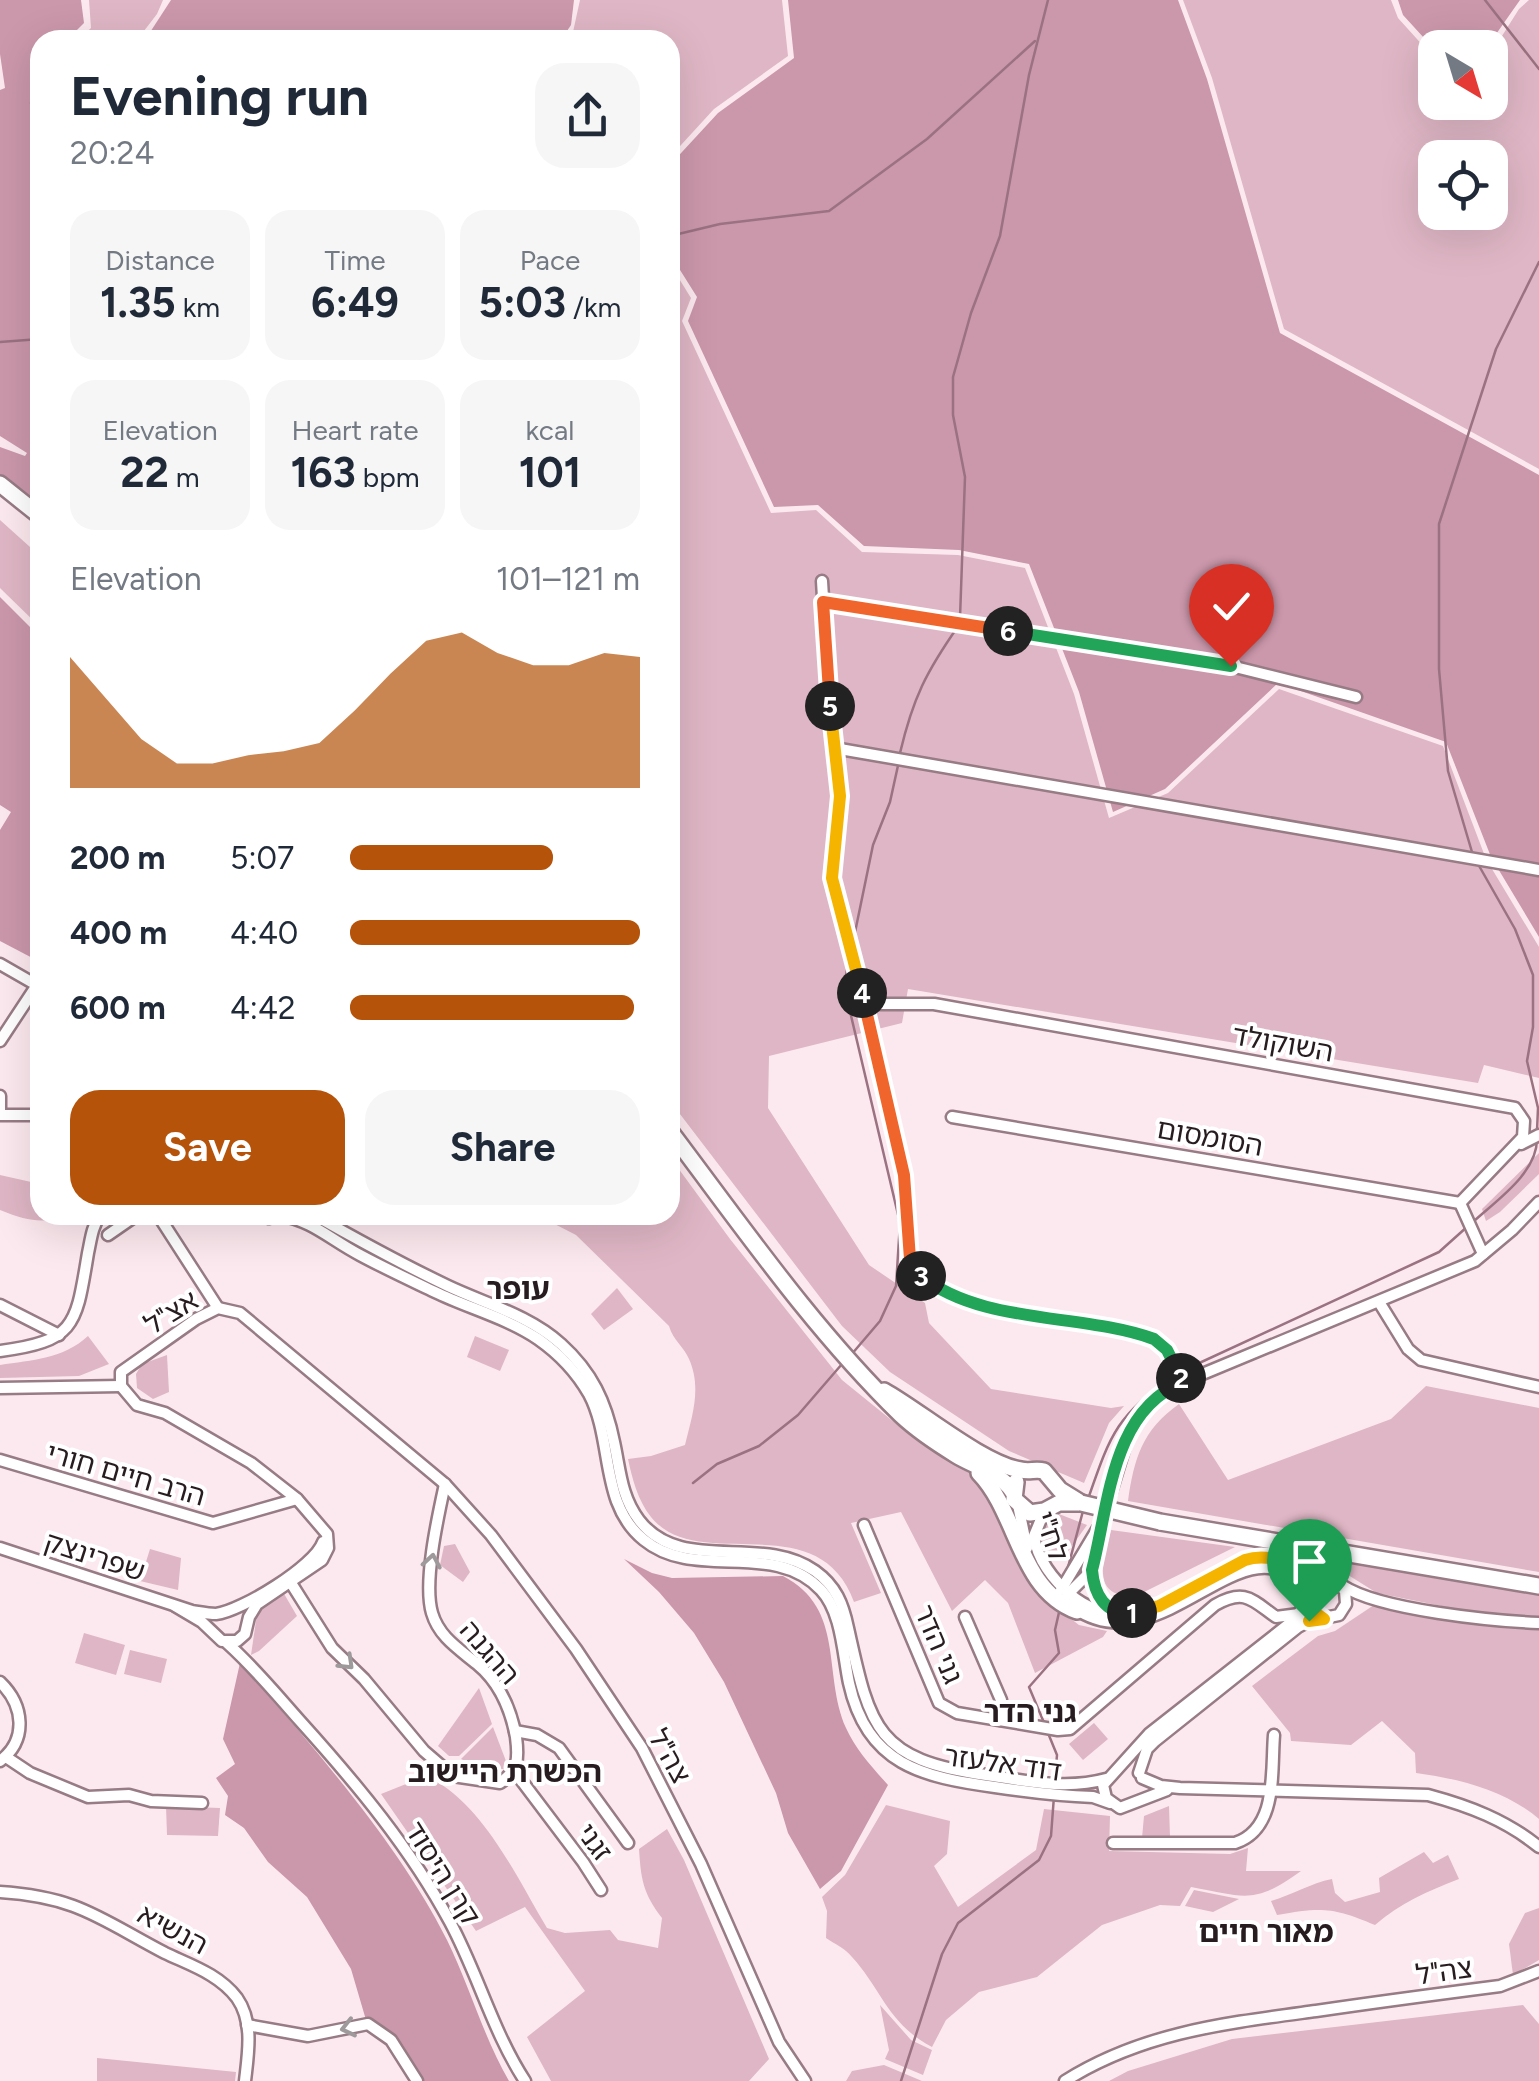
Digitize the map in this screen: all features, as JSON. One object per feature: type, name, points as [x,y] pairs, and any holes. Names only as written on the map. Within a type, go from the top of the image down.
[{"type":"highway","points":[[0,484],[30,508]]},
{"type":"highway","points":[[680,1144],[814,1322],[872,1385],[905,1418],[965,1460],[1003,1480],[1030,1513],[1059,1503],[1082,1504],[1160,1522],[1539,1586]]},
{"type":"highway","points":[[872,1385],[980,1452],[1008,1466],[1050,1475],[1057,1488],[1082,1504]]},
{"type":"highway","points":[[965,1460],[999,1500],[1038,1579],[1065,1607],[1077,1611]]},
{"type":"highway","points":[[1016,1498],[1018,1478],[1030,1470]]},
{"type":"highway","points":[[1047,1509],[1057,1488]]},
{"type":"street","points":[[822,581],[840,796],[832,878],[904,1175],[908,1241],[916,1272],[931,1284],[985,1305],[1154,1339],[1167,1350],[1183,1382]]},
{"type":"street","points":[[823,602],[1231,666],[1356,697]]},
{"type":"street","points":[[834,748],[1539,870]]},
{"type":"street","points":[[0,964],[30,981]]},
{"type":"street","points":[[0,1040],[30,997]]},
{"type":"street","name":"השוקולד","points":[[865,1004],[934,1004],[1514,1108],[1526,1129],[1515,1147]]},
{"type":"street","points":[[0,1107],[30,1114]]},
{"type":"street","name":"הסומסום","points":[[952,1117],[1460,1203]]},
{"type":"street","points":[[1483,1254],[1460,1203],[1515,1147],[1539,1135]]},
{"type":"street","points":[[1539,1202],[1483,1254],[1450,1273],[1183,1382],[1154,1401],[1130,1430],[1103,1518],[1092,1570],[1098,1597],[1120,1614],[1159,1606],[1259,1556],[1279,1558],[1376,1599],[1470,1618],[1539,1624]]},
{"type":"street","points":[[0,1351],[44,1344],[59,1335],[78,1311],[95,1225]]},
{"type":"street","points":[[108,1235],[122,1225]]},
{"type":"street","points":[[164,1225],[218,1308]]},
{"type":"street","name":"דוד אלעזר","points":[[313,1225],[360,1255],[524,1331],[553,1351],[580,1380],[594,1406],[613,1493],[633,1530],[670,1556],[774,1565],[800,1574],[821,1590],[833,1609],[850,1690],[862,1721],[871,1738],[896,1761],[950,1781],[1093,1797],[1110,1804]]},
{"type":"street","name":"דוד אלעזר","points":[[332,1225],[448,1286],[529,1322],[560,1343],[598,1388],[628,1501],[642,1524],[662,1540],[688,1549],[776,1555],[804,1564],[829,1582],[843,1606],[861,1687],[872,1716],[880,1731],[902,1752],[952,1770],[1038,1782],[1078,1786],[1106,1779]]},
{"type":"street","points":[[339,1225],[365,1244]]},
{"type":"street","points":[[1379,1302],[1408,1349],[1421,1360],[1537,1387],[1539,1374]]},
{"type":"street","points":[[0,1304],[59,1335]]},
{"type":"street","name":"אצ\"ל","points":[[121,1386],[122,1372],[196,1319],[218,1308],[240,1314],[445,1484]]},
{"type":"street","points":[[0,1388],[121,1386],[137,1404],[165,1413],[251,1464],[297,1499],[318,1522],[328,1540],[326,1554],[314,1568],[257,1604],[237,1641],[226,1642],[215,1633],[214,1622],[316,1555],[323,1540],[318,1522]]},
{"type":"street","name":"הרב חיים חורי","points":[[0,1460],[213,1523],[297,1499]]},
{"type":"street","name":"ההגנה","points":[[445,1484],[429,1578],[430,1607],[443,1635],[496,1684],[515,1731],[515,1772]]},
{"type":"street","name":"צה\"ל","points":[[445,1484],[522,1576],[642,1748],[701,1864],[778,2042],[805,2081]]},
{"type":"street","name":"לח\"י","points":[[1016,1498],[1030,1557],[1042,1578],[1088,1607],[1120,1614]]},
{"type":"street","name":"לח\"י","points":[[1047,1509],[1034,1536],[1046,1567],[1077,1611],[1109,1622],[1140,1621],[1163,1613],[1259,1566],[1284,1571],[1307,1598]]},
{"type":"street","points":[[1064,1593],[1074,1567],[1103,1518]]},
{"type":"street","name":"גני הדר","points":[[864,1525],[939,1703],[957,1713],[1058,1730],[1070,1728],[1215,1606],[1239,1596],[1253,1600],[1267,1611]]},
{"type":"street","name":"שפרינצק","points":[[0,1548],[175,1606],[225,1612]]},
{"type":"street","points":[[1046,1567],[1074,1567]]},
{"type":"street","points":[[1064,1593],[1092,1570]]},
{"type":"street","points":[[1180,1788],[1159,1792],[1126,1808],[1110,1804],[1103,1792],[1106,1779],[1150,1734],[1299,1614],[1318,1581],[1330,1579]]},
{"type":"street","points":[[291,1583],[332,1648],[364,1679],[424,1751],[453,1776],[500,1783],[515,1772]]},
{"type":"street","points":[[1339,1615],[1346,1604],[1342,1586]]},
{"type":"street","points":[[1307,1598],[1312,1613],[1324,1619]]},
{"type":"street","points":[[1138,1800],[1142,1796],[1141,1775],[1147,1749],[1155,1741],[1298,1627],[1339,1615],[1358,1602],[1376,1599]]},
{"type":"street","name":"שפרינצק","points":[[175,1606],[215,1633]]},
{"type":"street","points":[[1267,1611],[1282,1618],[1299,1614]]},
{"type":"street","points":[[1264,1643],[1271,1626],[1267,1611]]},
{"type":"street","points":[[225,1612],[240,1614],[246,1629]]},
{"type":"street","points":[[964,1617],[1001,1700],[1000,1720]]},
{"type":"street","name":"קרן היסוד","points":[[246,1629],[252,1664]]},
{"type":"street","name":"קרן היסוד","points":[[226,1642],[252,1664],[357,1786],[435,1895],[525,2081]]},
{"type":"street","points":[[0,1682],[13,1694],[20,1714],[19,1736],[3,1759],[88,1797],[129,1795],[152,1801],[202,1804]]},
{"type":"street","points":[[515,1731],[537,1736],[559,1748],[628,1843]]},
{"type":"street","points":[[1113,1843],[1241,1841],[1265,1816],[1274,1735]]},
{"type":"street","points":[[1118,1770],[1141,1775],[1161,1786],[1180,1788],[1428,1795],[1495,1818],[1539,1846]]},
{"type":"street","name":"זגני","points":[[515,1772],[601,1890]]},
{"type":"street","name":"הנשיא","points":[[0,1892],[50,1897],[80,1906],[209,1973],[236,1998],[247,2025]]},
{"type":"street","name":"צה\"ל","points":[[1065,2081],[1091,2064],[1142,2042],[1222,2024],[1500,1986],[1539,1971]]},
{"type":"street","points":[[245,2081],[247,2025],[308,2036],[368,2024],[391,2040],[417,2081]]},
{"type":"shaded area","points":[[0,0],[81,0],[84,23],[77,30],[30,30],[30,498],[0,474],[0,447],[25,456],[27,453],[0,436],[0,90],[5,88],[0,54]]},
{"type":"shaded area","points":[[89,0],[163,0],[145,30],[91,28]]},
{"type":"shaded area","points":[[171,0],[574,0],[568,30],[152,30]]},
{"type":"shaded area","points":[[580,0],[782,0],[788,56],[714,109],[680,146],[680,30],[573,30]]},
{"type":"shaded area","points":[[788,0],[1178,0],[1207,79],[1280,333],[1539,475],[1539,937],[1491,857],[1446,742],[1278,683],[1165,789],[1113,812],[1079,692],[1029,564],[959,550],[864,546],[818,505],[774,507],[688,321],[697,297],[680,270],[680,154],[718,113],[794,58]]},
{"type":"shaded area","points":[[1183,0],[1391,0],[1398,18],[1418,40],[1418,120],[1508,120],[1506,30],[1519,9],[1529,0],[1539,0],[1539,469],[1284,329],[1212,78]]},
{"type":"shaded area","points":[[1398,0],[1520,0],[1499,30],[1418,31],[1403,15]]},
{"type":"shaded area","points":[[680,280],[691,298],[682,321],[771,513],[816,510],[862,552],[958,555],[1025,568],[1074,694],[1109,818],[1168,793],[1279,689],[1443,746],[1486,859],[1539,947],[1539,1078],[1484,1065],[1478,1083],[908,989],[902,1023],[769,1056],[768,1108],[869,1265],[925,1303],[929,1323],[991,1389],[1111,1408],[1124,1406],[1109,1423],[1084,1483],[1009,1451],[890,1372],[842,1326],[680,1114]]},
{"type":"shaded area","points":[[0,520],[30,547],[30,617],[0,588]]},
{"type":"shaded area","points":[[0,597],[30,627],[30,957],[0,941],[0,830],[11,812],[0,805]]},
{"type":"shaded area","points":[[1539,1153],[1539,1174],[1486,1221],[1482,1209]]},
{"type":"shaded area","points":[[680,1171],[842,1380],[905,1431],[990,1487],[1016,1559],[1042,1597],[1079,1625],[1107,1631],[1103,1637],[1035,1673],[1008,1603],[985,1580],[952,1611],[901,1512],[851,1523],[881,1593],[854,1602],[837,1572],[814,1555],[786,1547],[697,1541],[672,1534],[651,1517],[639,1497],[628,1459],[685,1445],[693,1413],[693,1370],[669,1326],[576,1235],[556,1225],[680,1225]]},
{"type":"shaded area","points":[[0,1175],[30,1182],[30,1219],[0,1210]]},
{"type":"shaded area","points":[[617,1288],[633,1309],[604,1330],[591,1314]]},
{"type":"shaded area","points":[[88,1336],[109,1364],[79,1376],[0,1378],[0,1365],[58,1354]]},
{"type":"shaded area","points":[[475,1336],[509,1350],[500,1371],[467,1357]]},
{"type":"shaded area","points":[[167,1355],[169,1392],[153,1399],[137,1388],[136,1374],[142,1364]]},
{"type":"shaded area","points":[[1426,1386],[1539,1408],[1539,1572],[1128,1501],[1142,1446],[1156,1424],[1179,1404],[1228,1480],[1391,1419]]},
{"type":"shaded area","points":[[1050,1514],[1087,1525],[1064,1557],[1051,1555],[1043,1542],[1043,1522]]},
{"type":"shaded area","points":[[1111,1530],[1235,1547],[1136,1596],[1121,1595],[1111,1591],[1103,1575]]},
{"type":"shaded area","points":[[455,1544],[470,1572],[463,1582],[440,1565],[444,1546]]},
{"type":"shaded area","points":[[150,1549],[181,1558],[178,1590],[140,1581]]},
{"type":"shaded area","points":[[1296,1550],[1539,1592],[1539,1618],[1471,1612],[1377,1593]]},
{"type":"shaded area","points":[[624,1559],[672,1578],[783,1576],[803,1590],[816,1606],[829,1644],[846,1728],[859,1751],[888,1785],[841,1871],[820,1889],[788,1833],[776,1793],[724,1682],[694,1633]]},
{"type":"shaded area","points":[[283,1592],[297,1616],[251,1655],[258,1607]]},
{"type":"shaded area","points":[[1374,1605],[1469,1624],[1539,1630],[1539,1819],[1512,1800],[1481,1787],[1416,1773],[1415,1753],[1382,1721],[1351,1745],[1291,1741],[1290,1733],[1252,1686],[1318,1636],[1335,1631]]},
{"type":"shaded area","points":[[84,1633],[125,1645],[116,1675],[75,1663]]},
{"type":"shaded area","points":[[130,1650],[167,1659],[161,1683],[124,1674]]},
{"type":"shaded area","points":[[240,1663],[352,1796],[404,1867],[447,1940],[509,2081],[420,2081],[394,2044],[366,2020],[351,1969],[307,1897],[268,1862],[244,1828],[225,1815],[228,1796],[216,1778],[235,1764],[223,1739]]},
{"type":"shaded area","points":[[479,1688],[492,1724],[459,1756],[449,1756],[438,1746]]},
{"type":"shaded area","points":[[1094,1723],[1108,1739],[1083,1760],[1069,1744]]},
{"type":"shaded area","points":[[493,1727],[509,1769],[483,1769],[461,1759]]},
{"type":"shaded area","points":[[426,1776],[464,1803],[481,1822],[547,1928],[565,1933],[610,1930],[618,1940],[658,1948],[662,1918],[644,1886],[639,1849],[667,1829],[769,2059],[749,2081],[551,2081],[527,2037],[585,1991],[525,1907],[476,1931],[381,1794]]},
{"type":"shaded area","points":[[886,1805],[950,1821],[947,1854],[934,1866],[958,1907],[1036,1850],[1044,1809],[1110,1816],[1109,1851],[1230,1854],[1248,1848],[1246,1871],[1301,1871],[1260,1894],[1225,1894],[1191,1887],[1180,1906],[1160,1905],[1102,1925],[1037,1977],[979,1992],[946,2020],[932,2047],[905,2028],[850,1954],[826,1938],[827,1911],[822,1897],[845,1875]]},
{"type":"shaded area","points":[[166,1806],[220,1808],[218,1836],[167,1835]]},
{"type":"shaded area","points":[[1169,1806],[1170,1837],[1142,1838],[1144,1816]]},
{"type":"shaded area","points":[[1424,1852],[1433,1863],[1448,1855],[1459,1879],[1415,1898],[1375,1925],[1327,1910],[1277,1915],[1271,1901],[1332,1879],[1335,1893],[1345,1902],[1380,1892],[1379,1878]]},
{"type":"shaded area","points":[[1194,1890],[1239,1899],[1213,1912],[1185,1906]]},
{"type":"shaded area","points":[[1539,1908],[1539,1960],[1513,1975],[1509,1944],[1525,1913]]},
{"type":"shaded area","points":[[880,2005],[911,2040],[932,2050],[923,2075],[885,2059],[889,2050]]},
{"type":"shaded area","points":[[1523,2005],[1539,2024],[1539,2081],[1109,2081],[1128,2071],[1232,2039]]},
{"type":"shaded area","points":[[97,2058],[236,2072],[235,2081],[97,2081]]},
{"type":"shaded area","points":[[884,2065],[922,2081],[846,2081],[852,2071]]},
{"type":"waterway","points":[[960,618],[965,477],[953,415],[953,377],[971,313],[1000,236],[1029,75],[1048,0]]},
{"type":"waterway","points":[[1485,0],[1539,69]]},
{"type":"waterway","points":[[680,234],[720,224],[829,211],[927,139],[1035,41]]},
{"type":"waterway","points":[[1472,852],[1448,771],[1439,669],[1439,524],[1496,349],[1539,262]]},
{"type":"waterway","points":[[0,342],[30,340]]},
{"type":"waterway","points":[[900,753],[922,686],[959,625]]},
{"type":"waterway","points":[[853,942],[873,845],[890,802],[899,761]]},
{"type":"waterway","points":[[1478,864],[1515,929],[1533,975],[1533,1027],[1527,1061],[1538,1108],[1537,1131]]},
{"type":"waterway","points":[[848,964],[844,986],[900,1223],[896,1286],[880,1321],[851,1355]]},
{"type":"waterway","points":[[1474,1221],[1523,1174],[1537,1139]]},
{"type":"waterway","points":[[1182,1371],[1439,1252],[1468,1226]]},
{"type":"waterway","points":[[693,1483],[717,1464],[759,1446],[798,1415],[842,1364]]},
{"type":"waterway","points":[[1088,1499],[1118,1428],[1140,1402],[1175,1375]]},
{"type":"waterway","points":[[1067,1571],[1083,1511]]},
{"type":"waterway","points":[[1045,1725],[1029,1687],[1059,1653],[1055,1630],[1060,1608]]},
{"type":"waterway","points":[[1048,1733],[1057,1755],[1055,1778]]},
{"type":"waterway","points":[[901,2081],[942,1954],[958,1923],[1039,1860],[1051,1836],[1054,1796]]},
{"type":"district","name":"עופר","points":[[518,1288]]},
{"type":"district","name":"גני הדר","points":[[1030,1711]]},
{"type":"district","name":"הכשרת היישוב","points":[[505,1771]]},
{"type":"district","name":"מאור חיים","points":[[1266,1931]]},
{"type":"route","points":[[1231,666],[823,602],[840,796],[832,878],[903,1168],[910,1259],[916,1272],[931,1284],[985,1305],[1154,1339],[1167,1350],[1183,1382],[1138,1416],[1121,1452],[1092,1570],[1098,1597],[1120,1614],[1140,1612],[1159,1606],[1245,1560],[1259,1556],[1279,1558],[1330,1579],[1318,1581],[1310,1589],[1309,1608],[1324,1619],[1309,1621]]}]
